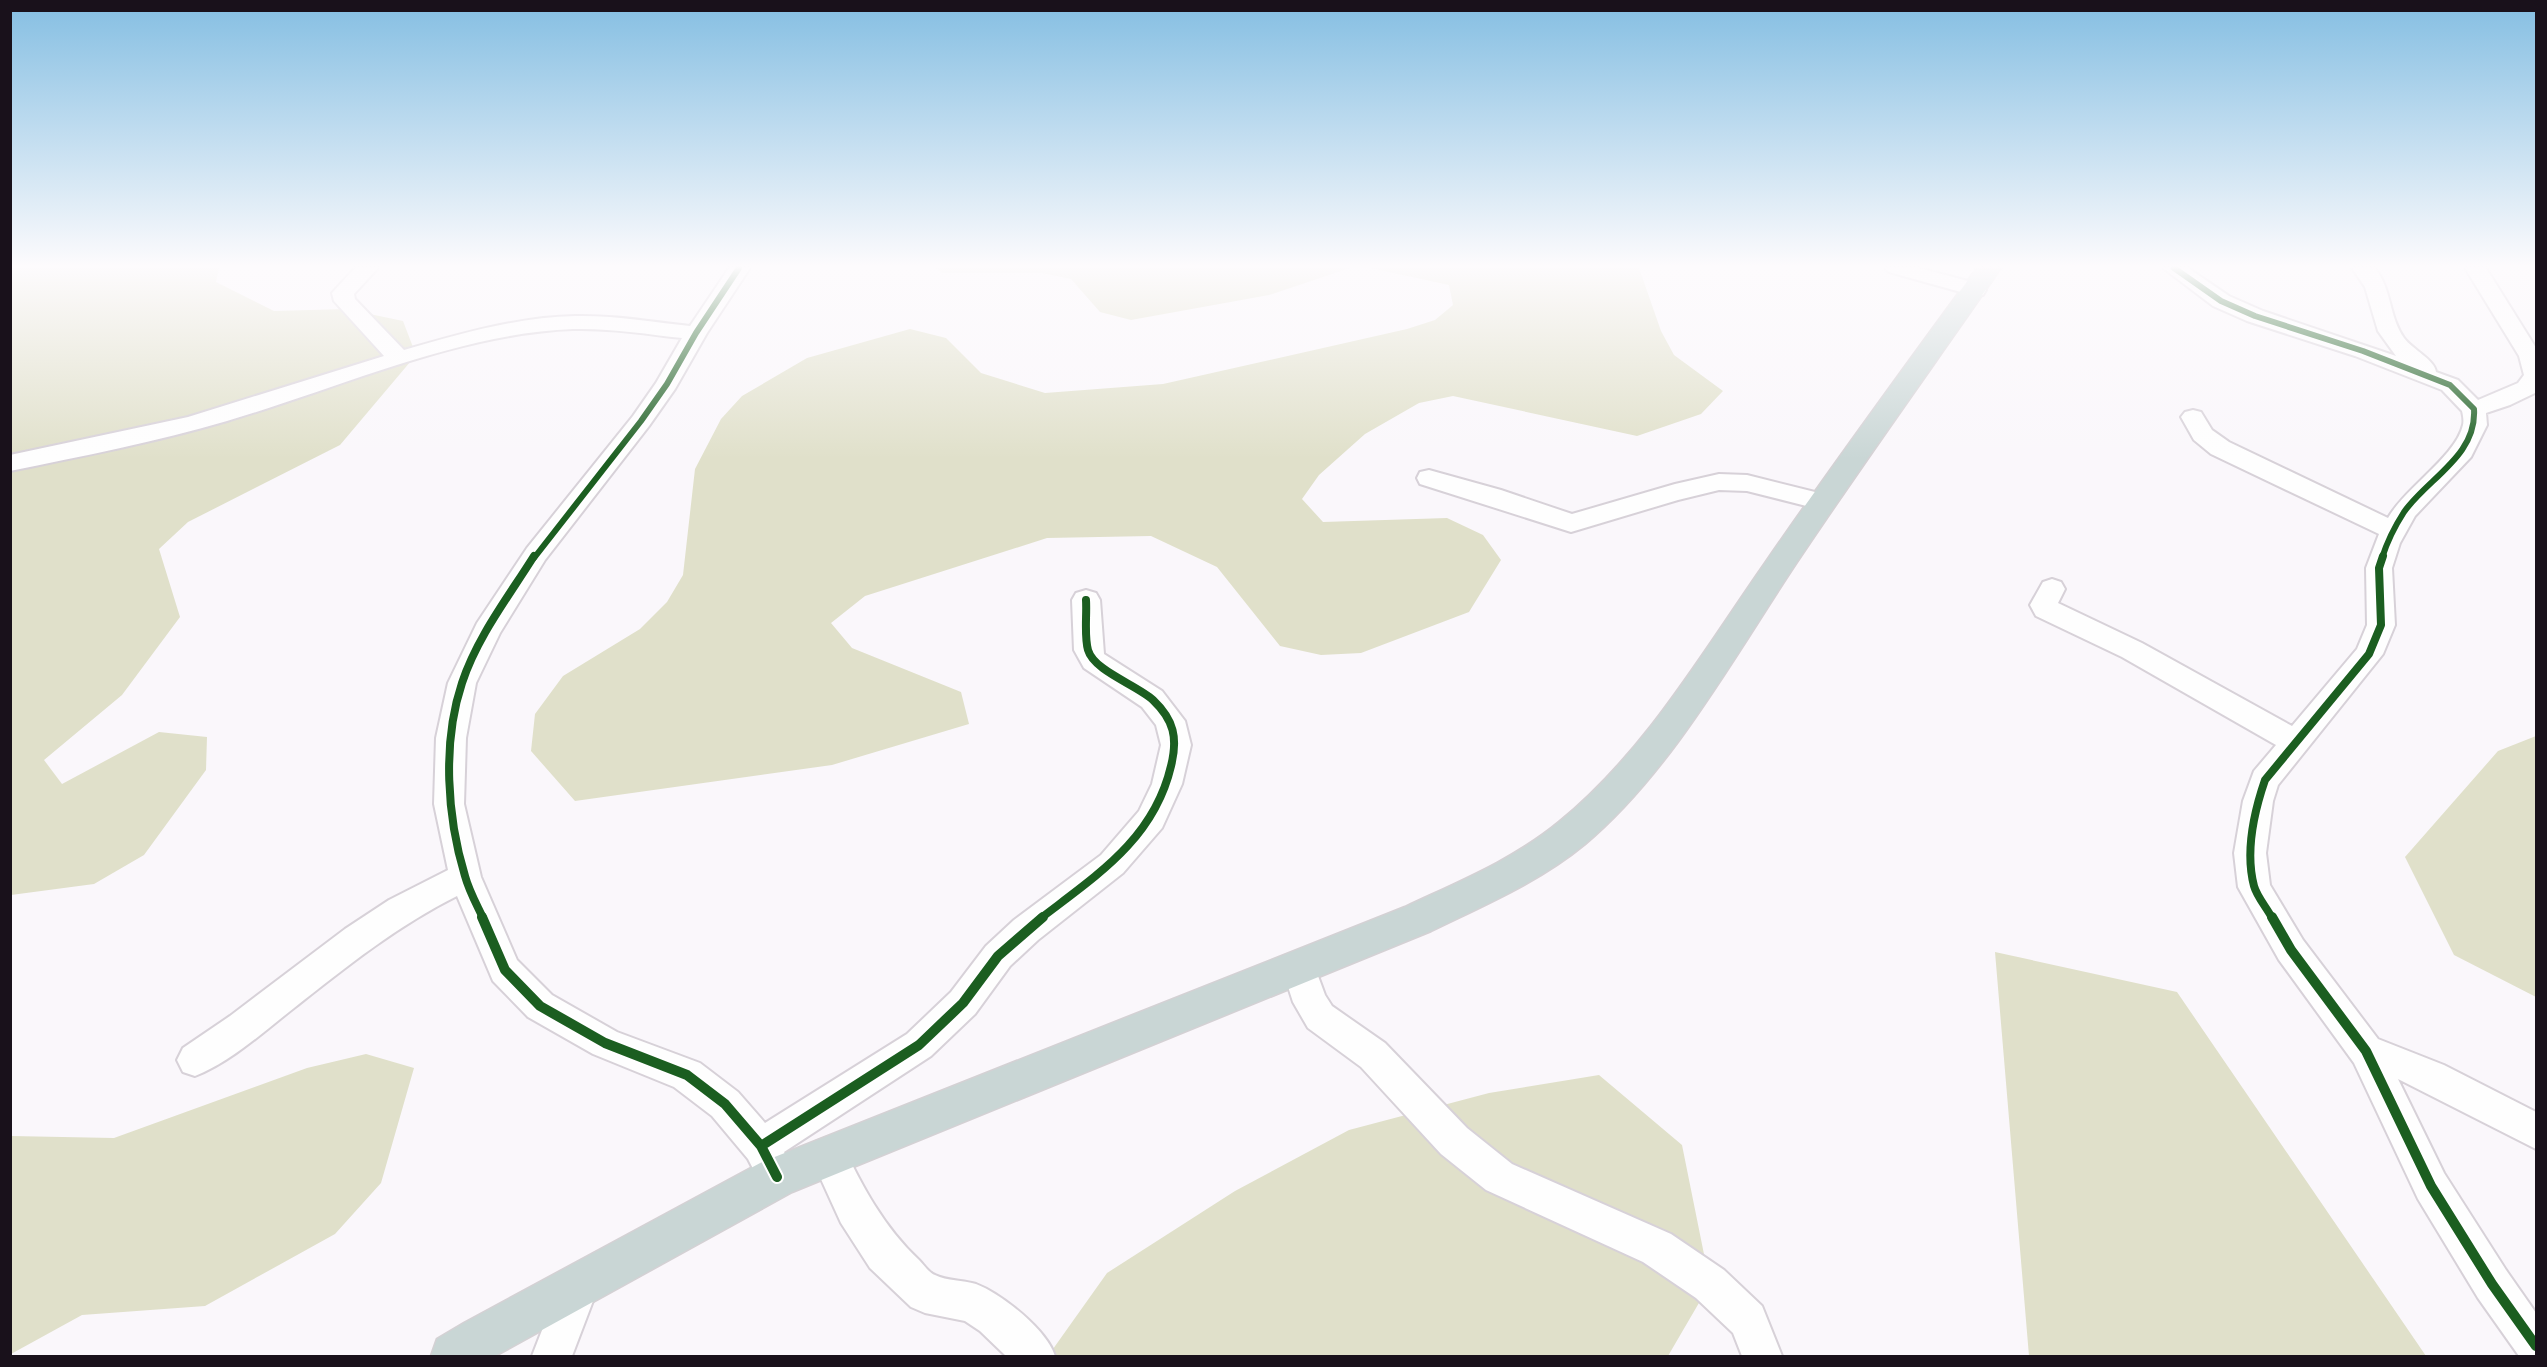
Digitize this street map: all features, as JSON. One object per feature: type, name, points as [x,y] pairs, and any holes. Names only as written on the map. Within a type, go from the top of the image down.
[{"type":"highway","points":[[454,1356],[480,1339],[579,1285],[769,1162],[828,1155],[1299,968],[1418,919],[1514,873],[1572,832],[1611,795],[1660,741],[1822,502],[1944,332]]},
{"type":"street","points":[[374,332],[400,359]]},
{"type":"street","points":[[10,463],[145,435],[216,417],[400,359],[517,332]]},
{"type":"street","points":[[682,332],[696,333],[667,384],[641,421],[536,554],[487,630],[462,684],[451,738],[449,804],[465,878],[505,970],[540,1006],[605,1043],[687,1075],[725,1104],[769,1162],[919,1045],[963,1003],[998,956],[1026,930],[1112,864],[1151,819],[1167,784],[1176,746],[1170,721],[1152,699],[1094,662],[1088,650],[1086,600]]},
{"type":"street","points":[[2304,332],[2363,351],[2450,385]]},
{"type":"street","points":[[2391,332],[2405,353],[2423,369],[2450,385],[2474,409],[2475,425],[2462,451],[2405,511],[2387,543],[2379,568],[2380,625],[2369,654],[2265,780],[2258,801],[2250,853],[2254,887],[2291,950],[2366,1051],[2431,1186],[2492,1284],[2536,1346]]},
{"type":"street","points":[[2474,409],[2502,400],[2527,388],[2535,375],[2530,356],[2515,332]]},
{"type":"street","points":[[2193,417],[2202,435],[2220,448],[2394,531]]},
{"type":"street","points":[[1429,478],[1492,496],[1571,523],[1719,482],[1747,483],[1822,502]]},
{"type":"street","points":[[2052,589],[2044,605],[2046,609],[2142,655],[2296,743]]},
{"type":"street","points":[[195,1060],[222,1043],[381,922],[465,878]]},
{"type":"street","points":[[1299,968],[1310,1002],[1320,1017],[1373,1055],[1454,1141],[1499,1177],[1657,1248],[1710,1284],[1748,1320],[1762,1356]]},
{"type":"street","points":[[2366,1051],[2397,1061],[2459,1089],[2536,1131]]},
{"type":"street","points":[[828,1155],[854,1210],[884,1254],[925,1293],[973,1303],[994,1317],[1035,1356]]},
{"type":"street","points":[[552,1356],[579,1285]]},
{"type":"green space","points":[[11,332],[407,332],[416,355],[340,445],[188,522],[159,549],[180,617],[122,695],[44,760],[62,784],[159,732],[207,737],[206,770],[144,855],[94,884],[11,895]]},
{"type":"green space","points":[[900,332],[921,332],[946,338],[981,373],[1045,393],[1163,384],[1395,332],[1661,332],[1674,355],[1723,391],[1701,414],[1637,436],[1453,396],[1419,403],[1365,434],[1319,475],[1302,499],[1323,522],[1447,518],[1483,535],[1501,560],[1469,612],[1361,653],[1321,655],[1280,646],[1217,567],[1151,536],[1047,538],[865,596],[831,623],[852,648],[961,692],[969,724],[832,765],[575,801],[531,751],[535,714],[563,676],[640,629],[667,602],[683,575],[695,469],[721,419],[742,396],[807,358]]},
{"type":"green space","points":[[2536,736],[2536,997],[2454,955],[2405,857],[2498,751]]},
{"type":"green space","points":[[1995,952],[2177,992],[2426,1356],[2029,1356]]},
{"type":"green space","points":[[366,1054],[414,1068],[381,1183],[335,1234],[205,1306],[82,1315],[11,1354],[11,1136],[114,1138],[307,1068]]},
{"type":"green space","points":[[1599,1075],[1682,1145],[1710,1284],[1668,1356],[1048,1356],[1107,1273],[1235,1191],[1349,1130],[1489,1093]]},
{"type":"cycle path","points":[[697,332],[667,384],[641,421],[536,554],[487,630],[462,683],[451,738],[449,804],[465,877],[505,970],[540,1006],[605,1043],[687,1075],[725,1104],[761,1146],[777,1177]]},
{"type":"cycle path","points":[[2304,332],[2363,351],[2450,385],[2474,409],[2475,425],[2462,451],[2405,511],[2387,543],[2379,568],[2381,625],[2369,654],[2265,780],[2258,801],[2250,853],[2254,887],[2291,950],[2366,1051],[2431,1186],[2492,1284],[2536,1346]]},
{"type":"cycle path","points":[[761,1146],[919,1045],[963,1003],[998,956],[1026,930],[1112,864],[1151,819],[1167,784],[1176,745],[1170,721],[1152,699],[1094,661],[1088,650],[1086,600]]}]
